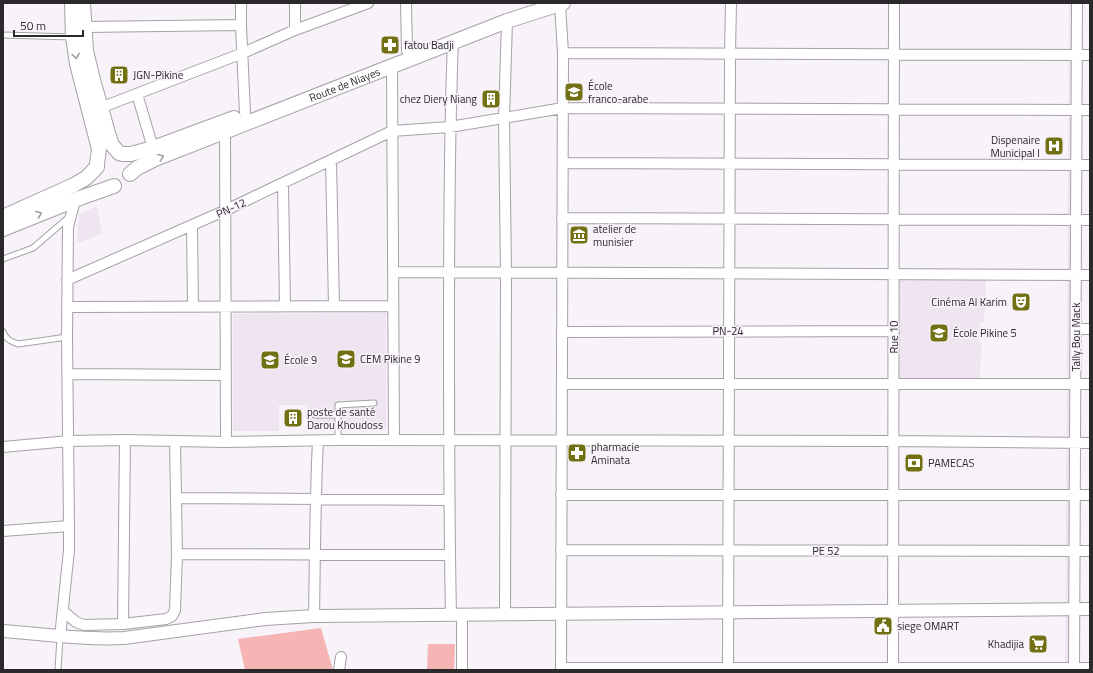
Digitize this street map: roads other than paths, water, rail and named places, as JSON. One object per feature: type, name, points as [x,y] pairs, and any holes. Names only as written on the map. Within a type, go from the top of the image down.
[{"type":"main road","points":[[72,3],[73,37],[77,64],[100,149],[97,173],[103,183],[114,186]]},
{"type":"main road","points":[[3,229],[124,183],[130,174],[131,165],[129,161],[112,145],[100,108],[86,50],[83,3]]},
{"type":"main road","name":"Route de Niayes","points":[[121,153],[131,154],[153,148],[537,3]]},
{"type":"main road","name":"Route de Niayes","points":[[130,174],[146,162],[507,21],[562,4]]},
{"type":"main road","points":[[3,216],[74,186],[86,178],[104,155],[109,153],[121,153]]},
{"type":"street","points":[[241,3],[245,114]]},
{"type":"street","points":[[295,3],[295,30]]},
{"type":"street","points":[[100,108],[242,53],[348,7],[368,3]]},
{"type":"street","points":[[406,3],[408,51]]},
{"type":"street","points":[[728,669],[729,163],[731,3]]},
{"type":"street","name":"Rue 10","points":[[893,669],[894,3]]},
{"type":"street","name":"Tally Bou Mack","points":[[1074,669],[1077,3]]},
{"type":"street","points":[[562,4],[563,163],[561,669],[1090,668]]},
{"type":"street","points":[[505,614],[506,273],[504,118],[507,21]]},
{"type":"street","points":[[84,27],[241,25]]},
{"type":"street","points":[[453,42],[450,126],[449,500],[450,556],[462,670]]},
{"type":"street","points":[[563,53],[1090,55]]},
{"type":"street","points":[[392,66],[394,440]]},
{"type":"street","points":[[137,94],[153,148]]},
{"type":"street","points":[[392,131],[450,126],[563,108],[1090,110]]},
{"type":"street","name":"PN-12","points":[[67,280],[192,226],[392,131]]},
{"type":"street","points":[[224,132],[226,442]]},
{"type":"street","points":[[331,161],[334,306]]},
{"type":"street","points":[[563,163],[1090,164]]},
{"type":"street","points":[[283,184],[285,306]]},
{"type":"street","points":[[60,637],[70,526],[67,337],[68,227],[70,216],[76,200]]},
{"type":"street","points":[[562,218],[1090,220]]},
{"type":"street","points":[[192,226],[193,306]]},
{"type":"street","points":[[393,272],[1090,275]]},
{"type":"street","points":[[67,307],[393,306]]},
{"type":"street","points":[[1076,329],[1090,329]]},
{"type":"street","name":"PN-24","points":[[562,332],[894,331]]},
{"type":"street","points":[[68,374],[226,375]]},
{"type":"street","points":[[562,384],[1090,384]]},
{"type":"street","points":[[123,624],[125,440]]},
{"type":"street","points":[[3,447],[69,441],[125,440],[226,442],[318,442],[338,440],[894,440],[1090,443]]},
{"type":"street","points":[[63,611],[76,622],[84,625],[123,624],[166,619],[172,616],[175,610],[177,554],[175,441]]},
{"type":"street","points":[[314,616],[315,499],[318,442]]},
{"type":"street","points":[[562,495],[1090,495]]},
{"type":"street","points":[[177,498],[449,500]]},
{"type":"street","points":[[3,531],[70,526]]},
{"type":"street","name":"PE 52","points":[[561,550],[1090,551]]},
{"type":"street","points":[[177,554],[450,556]]},
{"type":"street","points":[[3,632],[88,639],[124,638],[265,620],[314,616],[1090,609]]},
{"type":"street","points":[[340,670],[341,657]]},
{"type":"lane","points":[[3,35],[73,37]]},
{"type":"lane","points":[[3,259],[33,248],[70,216]]},
{"type":"lane","points":[[3,332],[5,337],[11,342],[18,344],[67,337]]},
{"type":"lane","points":[[338,440],[338,405],[374,403]]},
{"type":"lane","points":[[315,415],[337,414]]},
{"type":"lane","points":[[58,670],[60,637]]},
{"type":"place","name":"fatou Badji","points":[[390,45]]},
{"type":"place","name":"JGN-Pikine","points":[[119,75]]},
{"type":"place","name":"École franco-arabe","points":[[574,92]]},
{"type":"place","name":"chez Diery Niang","points":[[491,99]]},
{"type":"place","name":"Dispenaire Municipal I","points":[[1054,146]]},
{"type":"place","name":"atelier de munisier","points":[[579,235]]},
{"type":"place","name":"Cinéma Al Karim","points":[[1021,302]]},
{"type":"place","name":"École Pikine 5","points":[[939,333]]},
{"type":"place","name":"CEM Pikine 9","points":[[346,359]]},
{"type":"place","name":"École 9","points":[[270,360]]},
{"type":"place","name":"poste de santé Darou Khoudoss","points":[[293,418]]},
{"type":"place","name":"pharmacie Aminata","points":[[577,453]]},
{"type":"place","name":"PAMECAS","points":[[914,463]]},
{"type":"place","name":"siege OMART","points":[[883,626]]},
{"type":"place","name":"Khadijia","points":[[1038,644]]}]
